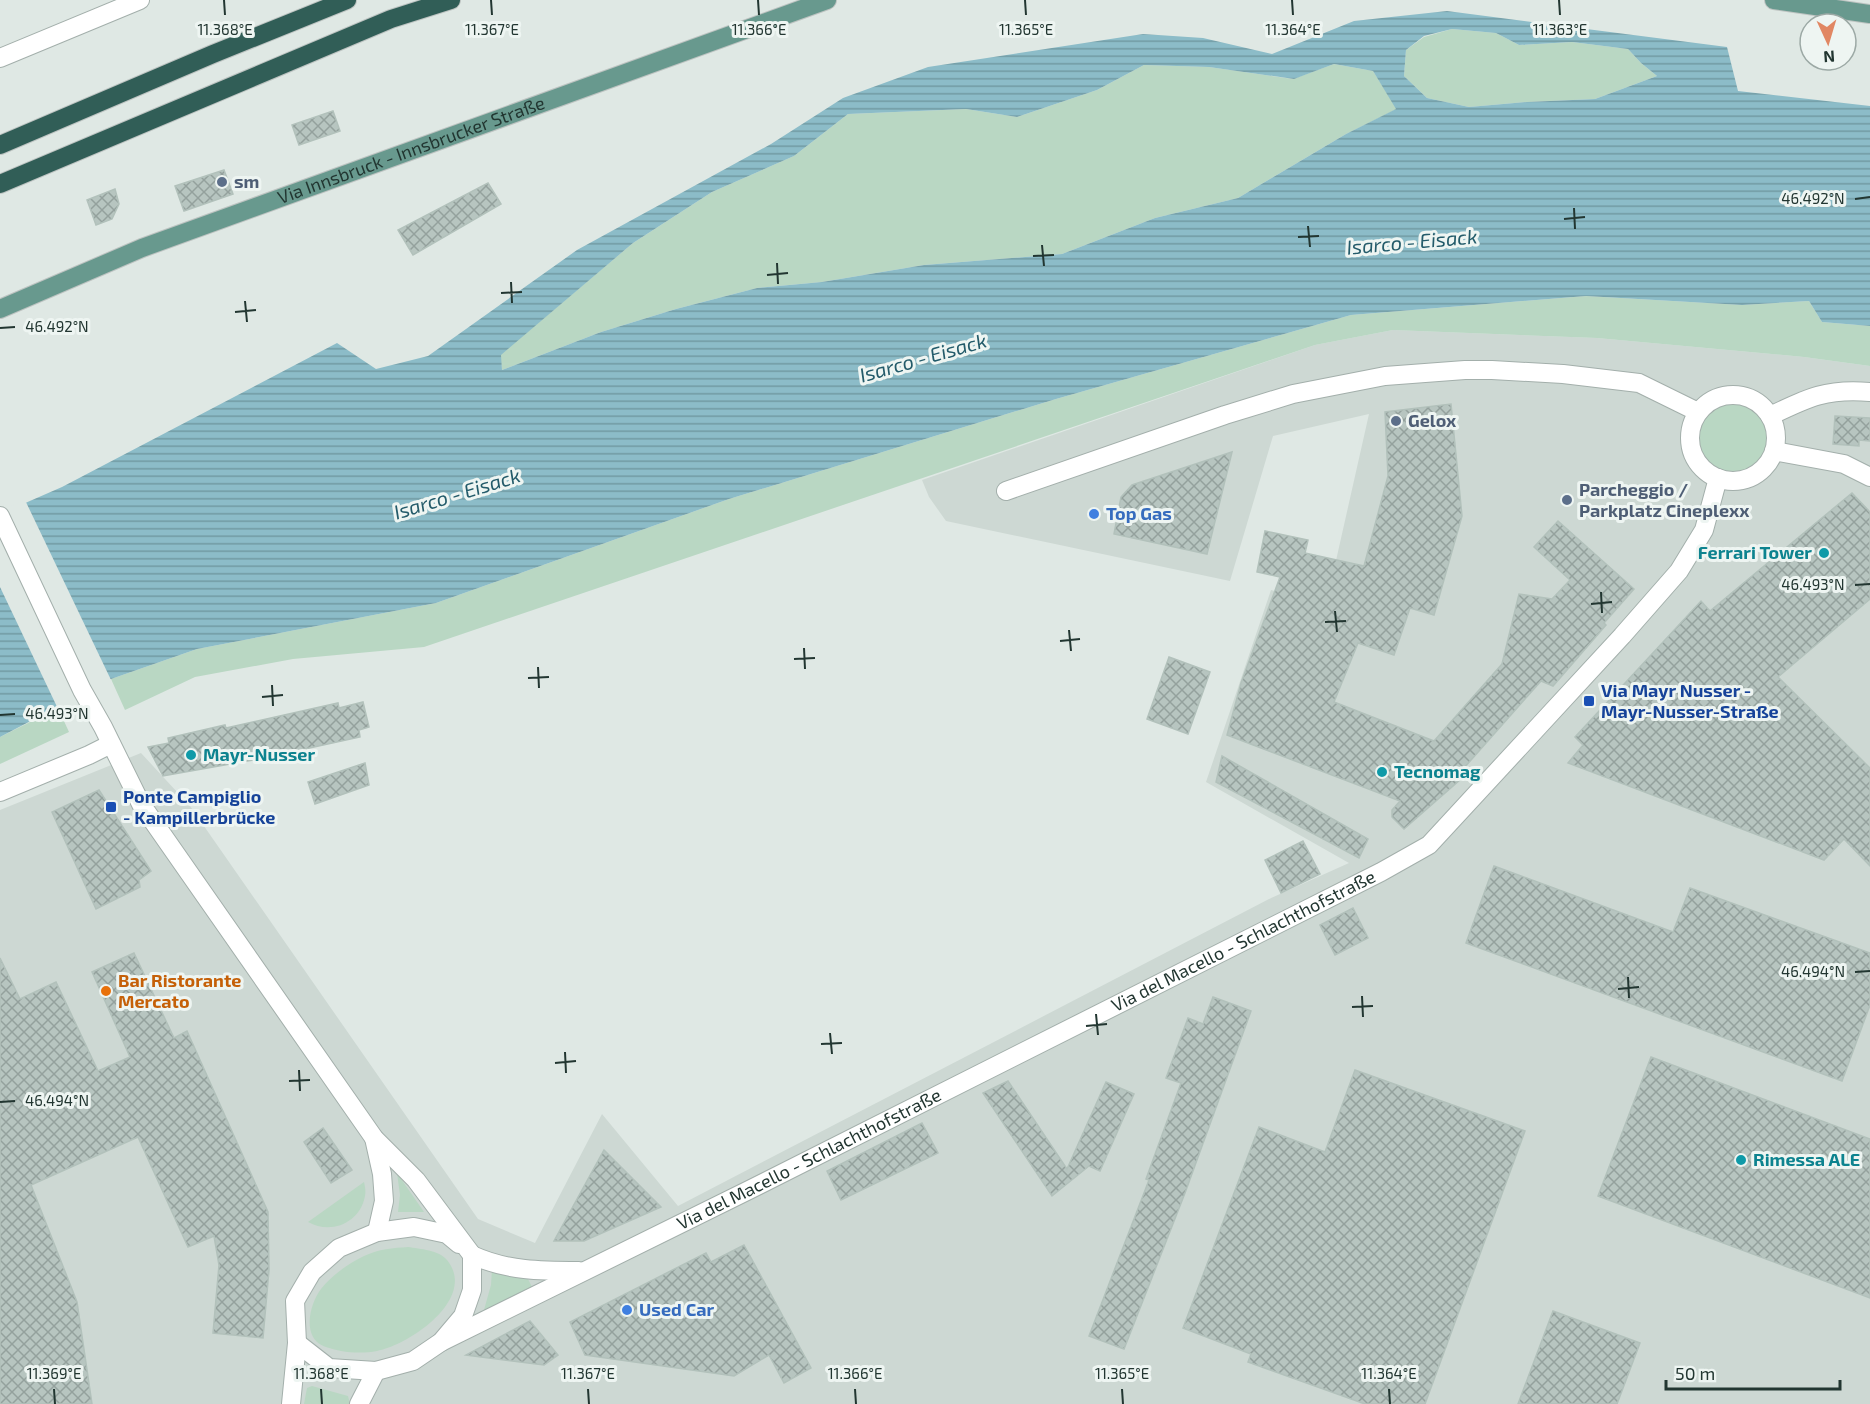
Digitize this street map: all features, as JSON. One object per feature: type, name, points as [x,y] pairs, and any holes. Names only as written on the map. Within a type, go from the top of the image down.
[{"type":"highway","points":[[0,145],[213,54],[347,0]]},
{"type":"highway","points":[[0,184],[391,19],[452,0]]},
{"type":"main road","name":"Via Innsbruck - Innsbrucker Straße","points":[[0,309],[142,248],[827,0]]},
{"type":"main road","points":[[1774,0],[1870,14]]},
{"type":"street","points":[[0,58],[140,0]]},
{"type":"street","points":[[1006,492],[1225,415],[1293,394],[1385,376],[1465,370],[1563,374],[1639,383],[1698,412]]},
{"type":"street","points":[[1770,416],[1811,396],[1847,390],[1870,392]]},
{"type":"street","points":[[1722,396],[1744,397],[1757,402],[1770,416],[1776,440],[1774,451],[1759,472],[1746,479],[1732,481],[1707,473],[1696,460],[1689,440],[1691,425],[1698,412],[1710,401],[1722,396]]},
{"type":"street","points":[[1774,451],[1844,464],[1870,477]]},
{"type":"street","name":"Via del Macello - Schlachthofstraße","points":[[297,1343],[329,1368],[376,1371],[413,1361],[441,1342],[1381,872],[1429,845],[1679,571],[1704,530],[1718,478]]},
{"type":"street","points":[[1,517],[82,690],[141,804],[374,1138],[416,1180],[472,1255]]},
{"type":"street","points":[[0,792],[111,744]]},
{"type":"street","points":[[374,1138],[382,1174],[384,1201],[377,1232]]},
{"type":"street","points":[[291,1404],[297,1343],[295,1301],[312,1272],[339,1248],[377,1232],[414,1227],[447,1234],[472,1255],[490,1263],[536,1271],[584,1271]]},
{"type":"street","name":"Via del Macello - Schlachthofstraße","points":[[441,1342],[463,1316],[472,1290],[472,1255]]},
{"type":"street","points":[[359,1404],[376,1371]]},
{"type":"shaded area","points":[[1393,330],[1597,338],[1804,357],[1870,366],[1870,1404],[0,1404],[0,810],[141,753],[190,806],[478,1219],[535,1243],[602,1114],[678,1206],[1269,899],[1349,863],[1206,782],[1271,590],[1326,605],[1369,414],[1273,436],[1230,581],[946,521],[929,497],[922,480],[1315,345]]},
{"type":"green space","points":[[1452,29],[1496,33],[1519,45],[1572,42],[1628,49],[1657,76],[1595,99],[1469,107],[1427,98],[1404,76],[1406,50],[1424,37]]},
{"type":"green space","points":[[1334,64],[1373,71],[1397,109],[1346,134],[1238,198],[1155,218],[1062,254],[924,265],[822,282],[757,288],[601,332],[502,370],[500,355],[633,243],[712,192],[794,156],[848,114],[966,109],[1017,117],[1097,90],[1144,65],[1209,67],[1293,79]]},
{"type":"green space","points":[[1586,296],[1742,305],[1809,301],[1822,322],[1870,326],[1870,366],[1804,357],[1597,338],[1393,330],[1315,345],[424,647],[293,659],[195,677],[125,710],[111,679],[197,649],[436,603],[729,499],[1056,399],[1351,315]]},
{"type":"green space","points":[[1725,404],[1739,404],[1752,410],[1761,419],[1767,432],[1765,452],[1757,464],[1739,474],[1725,474],[1712,468],[1703,459],[1697,446],[1697,432],[1703,419],[1712,410]]},
{"type":"green space","points":[[58,708],[69,732],[0,764],[0,737]]},
{"type":"green space","points":[[397,1173],[424,1212],[398,1212],[400,1195]]},
{"type":"green space","points":[[364,1182],[365,1194],[362,1205],[351,1220],[335,1227],[317,1226],[308,1222]]},
{"type":"green space","points":[[408,1247],[429,1250],[444,1257],[454,1275],[454,1289],[447,1304],[436,1318],[406,1340],[377,1351],[341,1351],[318,1343],[310,1329],[310,1315],[317,1294],[325,1284],[352,1262],[364,1256],[381,1250]]},
{"type":"green space","points":[[492,1269],[527,1277],[534,1291],[482,1317],[491,1285]]},
{"type":"green space","points":[[312,1386],[348,1396],[350,1404],[304,1404],[307,1388]]},
{"type":"water","name":"Isarco - Eisack","points":[[1447,11],[1727,47],[1738,91],[1870,106],[1870,326],[1822,322],[1809,301],[1742,305],[1586,296],[1351,315],[1056,399],[729,499],[436,603],[197,649],[111,679],[0,737],[0,514],[62,487],[337,343],[376,369],[428,356],[577,250],[771,144],[843,98],[928,67],[1143,34],[1203,38],[1272,54],[1354,21]],"holes":[[[1452,29],[1496,33],[1519,45],[1572,42],[1628,49],[1657,76],[1595,99],[1469,107],[1427,98],[1404,76],[1406,50],[1424,36]],[[1334,64],[1373,71],[1396,109],[1346,134],[1238,198],[1155,218],[1062,254],[924,265],[822,282],[757,288],[601,332],[502,370],[501,355],[633,243],[712,192],[794,156],[848,114],[966,109],[1017,117],[1097,90],[1144,65],[1209,67],[1294,79]]]},
{"type":"pier","points":[[25,500],[112,682],[59,711],[0,587],[0,511]]},
{"type":"building","points":[[333,111],[340,131],[299,145],[292,125]]},
{"type":"building","points":[[224,170],[233,194],[184,211],[175,186]]},
{"type":"building","points":[[488,183],[501,204],[413,255],[398,230]]},
{"type":"building","points":[[115,189],[119,204],[112,219],[96,225],[87,200]]},
{"type":"building","points":[[1451,404],[1462,516],[1434,615],[1410,608],[1394,655],[1358,643],[1334,702],[1434,741],[1502,664],[1519,594],[1552,599],[1570,580],[1534,547],[1558,521],[1634,589],[1553,686],[1541,681],[1456,777],[1461,779],[1404,829],[1392,817],[1392,810],[1400,801],[1227,735],[1241,683],[1280,577],[1257,572],[1265,531],[1308,540],[1305,553],[1364,566],[1388,476],[1385,412]]},
{"type":"building","points":[[1835,416],[1870,418],[1870,441],[1859,440],[1859,446],[1833,444]]},
{"type":"building","points":[[1232,452],[1207,554],[1114,534],[1121,497],[1132,485]]},
{"type":"building","points":[[1852,493],[1870,512],[1870,599],[1778,677],[1870,768],[1870,866],[1844,839],[1824,860],[1568,763],[1583,745],[1575,737],[1701,601],[1710,611]]},
{"type":"building","points":[[1169,657],[1210,672],[1188,734],[1147,719]]},
{"type":"building","points":[[363,702],[369,727],[359,730],[360,737],[264,758],[163,776],[148,747],[169,743],[168,738],[225,725],[226,728],[338,703],[339,708]]},
{"type":"building","points":[[1222,756],[1368,839],[1359,858],[1216,782]]},
{"type":"building","points":[[365,763],[369,785],[315,804],[308,782]]},
{"type":"building","points":[[99,790],[151,871],[139,880],[140,887],[96,909],[52,812]]},
{"type":"building","points":[[1303,841],[1320,874],[1281,893],[1265,860]]},
{"type":"building","points":[[1494,866],[1673,932],[1690,888],[1870,953],[1870,1005],[1842,1081],[1466,943]]},
{"type":"building","points":[[1353,908],[1368,938],[1335,955],[1320,925]]},
{"type":"building","points":[[134,953],[174,1038],[187,1031],[268,1212],[269,1270],[263,1338],[213,1333],[219,1265],[214,1236],[188,1247],[138,1137],[31,1185],[77,1302],[92,1404],[0,1404],[0,958],[20,999],[56,982],[98,1071],[130,1057],[92,972]]},
{"type":"building","points":[[1213,997],[1251,1011],[1185,1193],[1124,1349],[1089,1336],[1149,1180],[1146,1179],[1181,1083],[1166,1078],[1188,1018],[1203,1024]]},
{"type":"building","name":"Rimessa ALE","points":[[1651,1057],[1870,1139],[1870,1298],[1598,1196]]},
{"type":"building","points":[[1355,1070],[1525,1131],[1425,1404],[1365,1404],[1248,1362],[1251,1354],[1183,1328],[1259,1127],[1325,1152]]},
{"type":"building","points":[[1008,1081],[1067,1169],[1106,1082],[1134,1094],[1100,1171],[1089,1166],[1052,1196],[983,1093]]},
{"type":"building","points":[[922,1123],[938,1153],[841,1200],[827,1171]]},
{"type":"building","points":[[323,1128],[352,1170],[331,1183],[304,1142]]},
{"type":"building","points":[[604,1150],[661,1207],[584,1241],[554,1241]]},
{"type":"building","points":[[744,1245],[811,1368],[784,1383],[769,1355],[734,1376],[585,1355],[570,1322],[706,1253],[711,1262]]},
{"type":"building","points":[[1553,1311],[1640,1343],[1617,1404],[1518,1404]]},
{"type":"building","points":[[530,1321],[558,1355],[544,1365],[466,1355]]},
{"type":"place","name":"sm","points":[[222,182]]},
{"type":"place","name":"Gelox","points":[[1396,421]]},
{"type":"place","name":"Parcheggio / Parkplatz Cineplexx","points":[[1567,500]]},
{"type":"place","name":"Top Gas","points":[[1094,514]]},
{"type":"place","name":"Ferrari Tower","points":[[1824,553]]},
{"type":"place","name":"Via Mayr Nusser - Mayr-Nusser-Straße","points":[[1589,701]]},
{"type":"place","name":"Mayr-Nusser","points":[[191,755]]},
{"type":"place","name":"Tecnomag","points":[[1382,772]]},
{"type":"place","name":"Ponte Campiglio - Kampillerbrücke","points":[[111,807]]},
{"type":"place","name":"Bar Ristorante Mercato","points":[[106,991]]},
{"type":"place","name":"Rimessa ALE","points":[[1741,1160]]},
{"type":"place","name":"Used Car","points":[[627,1310]]}]
